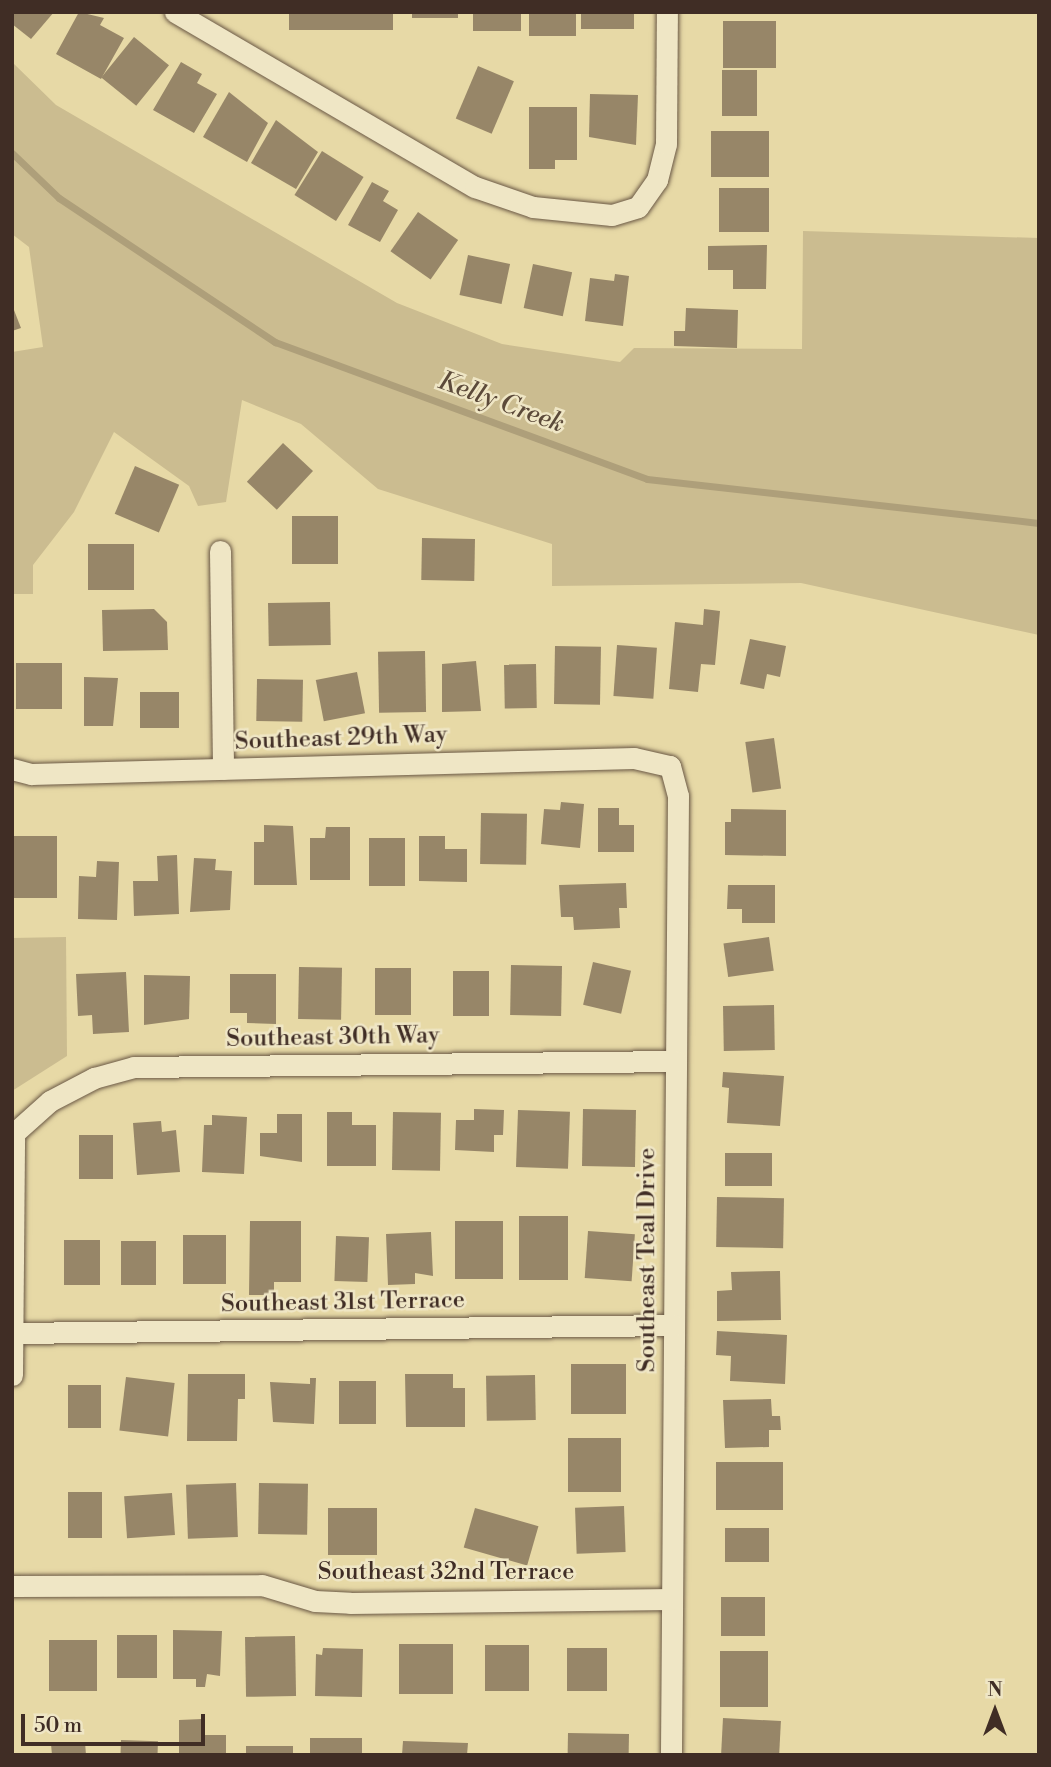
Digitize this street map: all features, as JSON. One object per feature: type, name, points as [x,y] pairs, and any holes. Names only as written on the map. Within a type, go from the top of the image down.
[{"type":"street","points":[[175,12],[475,187],[577,214],[612,215],[638,206],[657,180],[666,144],[667,12]]},
{"type":"street","points":[[220,551],[223,769]]},
{"type":"street","name":"Southeast 29th Way","points":[[12,769],[31,774],[634,758],[670,766]]},
{"type":"street","name":"Southeast Teal Drive","points":[[670,766],[678,796],[671,1755]]},
{"type":"street","name":"Southeast 30th Way","points":[[13,1135],[50,1101],[93,1079],[134,1067],[676,1061]]},
{"type":"street","points":[[12,1375],[13,1135]]},
{"type":"street","name":"Southeast 31st Terrace","points":[[12,1333],[674,1325]]},
{"type":"street","name":"Southeast 32nd Terrace","points":[[12,1586],[262,1585],[314,1601],[350,1603],[673,1599]]},
{"type":"shaded area","points":[[12,62],[56,105],[397,303],[502,344],[620,362],[634,348],[802,349],[803,231],[1039,238],[1039,635],[801,583],[552,586],[552,544],[378,489],[301,424],[242,400],[226,502],[198,506],[189,486],[114,432],[74,512],[33,565],[33,594],[12,594],[12,352],[43,347],[29,247],[12,234]]},
{"type":"shaded area","points":[[66,937],[67,1056],[12,1091],[12,938]]},
{"type":"building","points":[[12,12],[54,12],[31,39],[12,24]]},
{"type":"building","points":[[79,12],[104,18],[100,25],[124,38],[101,79],[56,54]]},
{"type":"building","points":[[289,12],[393,12],[393,30],[289,30]]},
{"type":"building","points":[[412,12],[458,12],[458,18],[412,18]]},
{"type":"building","points":[[473,12],[521,12],[521,31],[473,31]]},
{"type":"building","points":[[529,12],[576,12],[576,36],[529,36]]},
{"type":"building","points":[[581,12],[634,12],[634,29],[581,29]]},
{"type":"building","points":[[723,21],[776,21],[776,68],[723,68]]},
{"type":"building","points":[[134,37],[169,65],[136,106],[101,77]]},
{"type":"building","points":[[181,62],[202,74],[197,83],[217,94],[194,133],[153,110]]},
{"type":"building","points":[[478,66],[514,81],[492,134],[456,118]]},
{"type":"building","points":[[722,70],[757,70],[757,116],[722,116]]},
{"type":"building","points":[[229,92],[268,123],[247,162],[203,137]]},
{"type":"building","points":[[590,94],[638,95],[636,145],[589,137]]},
{"type":"building","points":[[529,107],[577,107],[577,160],[555,160],[555,169],[529,169]]},
{"type":"building","points":[[276,120],[318,152],[296,189],[251,163]]},
{"type":"building","points":[[711,131],[769,131],[769,177],[711,177]]},
{"type":"building","points":[[322,151],[364,177],[336,221],[294,195]]},
{"type":"building","points":[[372,182],[389,191],[383,201],[398,210],[380,242],[348,225]]},
{"type":"building","points":[[719,188],[769,188],[769,232],[719,232]]},
{"type":"building","points":[[418,212],[458,240],[431,279],[390,251]]},
{"type":"building","points":[[767,245],[766,289],[733,289],[733,270],[708,270],[708,246]]},
{"type":"building","points":[[468,255],[510,264],[502,304],[459,295]]},
{"type":"building","points":[[533,264],[572,272],[563,316],[524,308]]},
{"type":"building","points":[[615,274],[629,276],[623,326],[585,321],[590,278],[614,281]]},
{"type":"building","points":[[12,305],[21,328],[12,331]]},
{"type":"building","points":[[686,308],[738,310],[737,348],[674,346],[674,331],[685,331]]},
{"type":"building","points":[[283,443],[313,471],[277,510],[247,482]]},
{"type":"building","points":[[135,466],[179,485],[159,533],[115,514]]},
{"type":"building","points":[[292,516],[338,516],[338,564],[292,564]]},
{"type":"building","points":[[422,538],[475,539],[474,581],[421,580]]},
{"type":"building","points":[[88,544],[134,544],[134,590],[88,590]]},
{"type":"building","points":[[330,602],[331,645],[269,646],[268,603]]},
{"type":"building","points":[[154,609],[167,622],[168,650],[103,651],[102,610]]},
{"type":"building","points":[[704,609],[720,611],[715,665],[701,664],[698,692],[669,689],[675,622],[703,625]]},
{"type":"building","points":[[750,639],[786,646],[780,677],[767,674],[764,689],[740,684]]},
{"type":"building","points":[[617,645],[657,648],[653,699],[613,696]]},
{"type":"building","points":[[555,646],[601,647],[600,705],[554,704]]},
{"type":"building","points":[[425,651],[426,712],[379,713],[378,652]]},
{"type":"building","points":[[476,661],[481,711],[442,712],[442,664]]},
{"type":"building","points":[[16,663],[62,663],[62,709],[16,709]]},
{"type":"building","points":[[536,664],[537,708],[505,709],[504,665]]},
{"type":"building","points":[[357,672],[365,713],[324,721],[316,680]]},
{"type":"building","points":[[84,677],[118,678],[113,726],[84,726]]},
{"type":"building","points":[[257,679],[303,680],[302,722],[256,721]]},
{"type":"building","points":[[140,692],[179,692],[179,728],[140,728]]},
{"type":"building","points":[[774,738],[781,789],[752,793],[745,742]]},
{"type":"building","points":[[561,802],[584,804],[580,848],[541,844],[544,809],[560,810]]},
{"type":"building","points":[[598,808],[619,808],[619,825],[634,825],[634,852],[598,852]]},
{"type":"building","points":[[731,809],[786,810],[786,856],[725,855],[725,822],[731,822]]},
{"type":"building","points":[[481,813],[527,814],[526,865],[480,864]]},
{"type":"building","points":[[264,825],[293,826],[297,885],[254,885],[254,842],[264,842]]},
{"type":"building","points":[[326,827],[350,827],[350,880],[310,880],[310,838],[325,838]]},
{"type":"building","points":[[14,836],[57,836],[57,898],[14,898]]},
{"type":"building","points":[[419,836],[445,836],[445,849],[467,849],[467,882],[419,881]]},
{"type":"building","points":[[369,838],[405,838],[405,886],[369,886]]},
{"type":"building","points":[[177,855],[179,914],[134,916],[133,881],[158,881],[157,856]]},
{"type":"building","points":[[194,858],[216,859],[215,870],[232,871],[230,910],[190,912]]},
{"type":"building","points":[[97,861],[119,862],[117,920],[78,919],[79,876],[96,877]]},
{"type":"building","points":[[626,883],[627,908],[619,908],[620,928],[574,930],[573,917],[561,917],[559,885]]},
{"type":"building","points":[[728,885],[775,885],[775,923],[742,923],[742,909],[727,909]]},
{"type":"building","points":[[769,937],[774,971],[728,977],[723,943]]},
{"type":"building","points":[[593,962],[631,971],[621,1014],[583,1005]]},
{"type":"building","points":[[511,965],[562,966],[561,1016],[510,1015]]},
{"type":"building","points":[[299,967],[342,968],[341,1020],[298,1019]]},
{"type":"building","points":[[375,968],[411,968],[411,1015],[375,1015]]},
{"type":"building","points":[[453,971],[489,971],[489,1016],[453,1016]]},
{"type":"building","points":[[126,972],[129,1032],[93,1034],[92,1015],[78,1016],[76,974]]},
{"type":"building","points":[[230,974],[276,974],[276,1024],[247,1023],[247,1013],[230,1013]]},
{"type":"building","points":[[144,975],[190,976],[189,1019],[144,1025]]},
{"type":"building","points":[[774,1005],[775,1050],[724,1051],[723,1006]]},
{"type":"building","points":[[723,1072],[784,1076],[780,1126],[727,1123],[729,1088],[722,1087]]},
{"type":"building","points":[[474,1109],[504,1110],[503,1135],[494,1135],[494,1152],[455,1150],[456,1120],[474,1120]]},
{"type":"building","points":[[583,1109],[636,1110],[635,1167],[582,1166]]},
{"type":"building","points":[[518,1110],[570,1112],[568,1169],[516,1167]]},
{"type":"building","points":[[327,1112],[352,1112],[352,1125],[376,1125],[376,1166],[327,1166]]},
{"type":"building","points":[[393,1112],[441,1113],[440,1171],[392,1170]]},
{"type":"building","points":[[277,1114],[302,1114],[302,1162],[260,1156],[260,1133],[277,1133]]},
{"type":"building","points":[[212,1115],[247,1117],[244,1174],[202,1172],[204,1125],[212,1125]]},
{"type":"building","points":[[161,1121],[162,1132],[176,1130],[180,1172],[137,1175],[133,1123]]},
{"type":"building","points":[[79,1135],[113,1135],[113,1179],[79,1179]]},
{"type":"building","points":[[725,1153],[772,1153],[772,1186],[725,1186]]},
{"type":"building","points":[[717,1197],[784,1198],[783,1248],[716,1247]]},
{"type":"building","points":[[519,1216],[568,1216],[568,1280],[519,1280]]},
{"type":"building","points":[[250,1221],[301,1221],[301,1282],[274,1282],[274,1295],[249,1295]]},
{"type":"building","points":[[455,1221],[503,1221],[503,1279],[455,1279]]},
{"type":"building","points":[[588,1231],[635,1234],[632,1281],[585,1278]]},
{"type":"building","points":[[431,1232],[433,1276],[415,1273],[415,1284],[388,1285],[386,1234]]},
{"type":"building","points":[[183,1235],[226,1235],[226,1284],[183,1284]]},
{"type":"building","points":[[336,1236],[369,1237],[367,1282],[334,1281]]},
{"type":"building","points":[[64,1240],[100,1240],[100,1285],[64,1285]]},
{"type":"building","points":[[121,1241],[156,1241],[156,1285],[121,1285]]},
{"type":"building","points":[[780,1271],[781,1320],[717,1321],[717,1291],[732,1290],[731,1272]]},
{"type":"building","points":[[717,1331],[787,1335],[785,1384],[730,1381],[731,1356],[716,1355]]},
{"type":"building","points":[[571,1364],[626,1364],[626,1414],[571,1414]]},
{"type":"building","points":[[188,1374],[245,1374],[245,1399],[238,1399],[237,1441],[187,1441]]},
{"type":"building","points":[[405,1374],[453,1374],[453,1388],[465,1388],[465,1427],[406,1427]]},
{"type":"building","points":[[535,1375],[536,1420],[487,1421],[486,1376]]},
{"type":"building","points":[[126,1377],[175,1383],[168,1437],[119,1431]]},
{"type":"building","points":[[310,1378],[316,1378],[314,1424],[273,1422],[270,1382],[310,1384]]},
{"type":"building","points":[[339,1381],[376,1381],[376,1424],[339,1424]]},
{"type":"building","points":[[68,1385],[101,1385],[101,1428],[68,1428]]},
{"type":"building","points":[[771,1399],[772,1416],[780,1416],[781,1430],[769,1430],[769,1447],[725,1448],[723,1400]]},
{"type":"building","points":[[568,1438],[621,1438],[621,1492],[568,1492]]},
{"type":"building","points":[[716,1462],[783,1462],[783,1510],[716,1510]]},
{"type":"building","points":[[236,1483],[238,1537],[188,1539],[186,1485]]},
{"type":"building","points":[[259,1483],[308,1484],[307,1535],[258,1534]]},
{"type":"building","points":[[68,1492],[102,1492],[102,1538],[68,1538]]},
{"type":"building","points":[[172,1493],[175,1535],[127,1538],[124,1496]]},
{"type":"building","points":[[624,1506],[626,1552],[577,1554],[575,1508]]},
{"type":"building","points":[[328,1508],[377,1508],[377,1555],[328,1555]]},
{"type":"building","points":[[475,1508],[538,1526],[527,1566],[464,1547]]},
{"type":"building","points":[[725,1528],[769,1528],[769,1562],[725,1562]]},
{"type":"building","points":[[721,1597],[765,1597],[765,1636],[721,1636]]},
{"type":"building","points":[[173,1630],[222,1631],[220,1676],[207,1674],[205,1687],[196,1687],[196,1679],[173,1679]]},
{"type":"building","points":[[117,1635],[157,1635],[157,1678],[117,1678]]},
{"type":"building","points":[[295,1636],[296,1696],[246,1697],[245,1637]]},
{"type":"building","points":[[49,1640],[97,1640],[97,1691],[49,1691]]},
{"type":"building","points":[[399,1644],[453,1644],[453,1694],[399,1694]]},
{"type":"building","points":[[485,1645],[529,1645],[529,1691],[485,1691]]},
{"type":"building","points":[[323,1648],[363,1649],[362,1697],[315,1696],[316,1654],[322,1655]]},
{"type":"building","points":[[567,1648],[607,1648],[607,1691],[567,1691]]},
{"type":"building","points":[[720,1651],[768,1651],[768,1707],[720,1707]]},
{"type":"building","points":[[723,1718],[781,1721],[779,1755],[721,1755]]},
{"type":"building","points":[[202,1719],[205,1735],[226,1735],[226,1755],[179,1755],[179,1720]]},
{"type":"building","points":[[568,1733],[629,1734],[629,1755],[568,1755]]},
{"type":"building","points":[[310,1738],[362,1738],[362,1755],[310,1755]]},
{"type":"building","points":[[121,1740],[158,1741],[157,1755],[120,1755]]},
{"type":"building","points":[[403,1741],[468,1743],[467,1755],[402,1755]]},
{"type":"building","points":[[85,1742],[86,1755],[52,1755],[51,1744]]},
{"type":"building","points":[[246,1746],[293,1746],[293,1755],[246,1755]]},
{"type":"waterway","name":"Kelly Creek","points":[[12,153],[59,198],[275,342],[647,479],[1039,523]]}]
